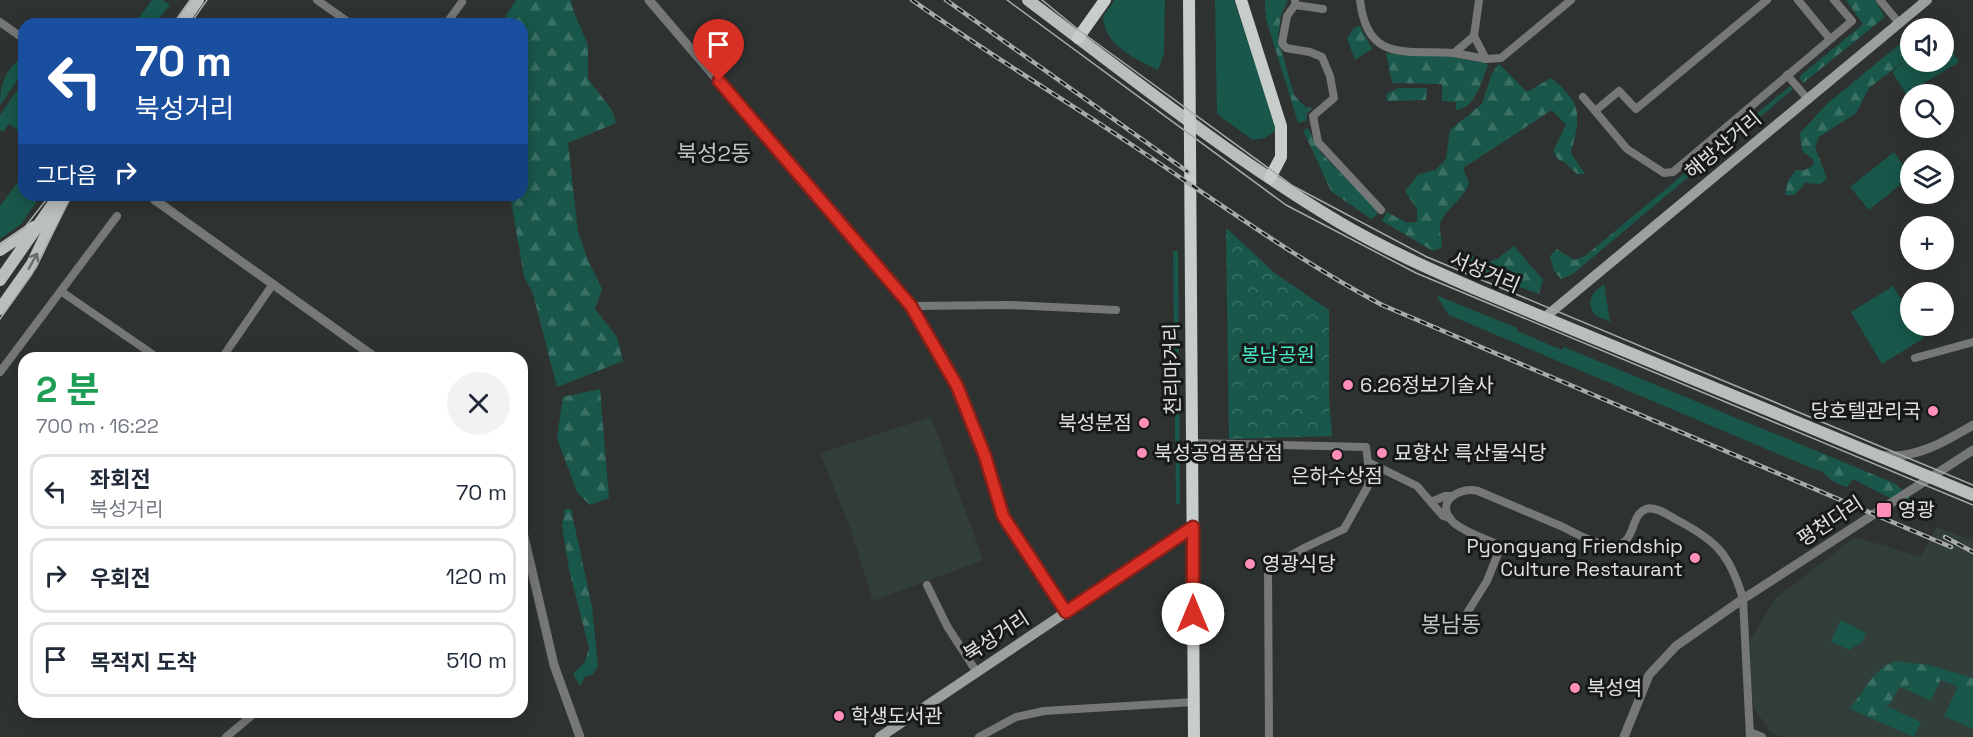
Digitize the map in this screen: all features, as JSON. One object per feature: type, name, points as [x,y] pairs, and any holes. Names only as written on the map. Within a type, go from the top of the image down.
[{"type":"highway","points":[[1078,38],[1105,0]]},
{"type":"highway","name":"천리마거리","points":[[1189,0],[1194,737]]},
{"type":"highway","points":[[1241,0],[1281,126],[1281,157],[1270,178]]},
{"type":"main road","points":[[185,18],[198,0]]},
{"type":"main road","name":"서성거리","points":[[1028,0],[1270,178],[1378,244],[1420,266],[1973,495]]},
{"type":"main road","name":"해방산거리","points":[[1544,318],[1927,0]]},
{"type":"main road","points":[[0,280],[56,201]]},
{"type":"main road","points":[[0,309],[32,264],[62,201]]},
{"type":"main road","points":[[0,250],[40,223]]},
{"type":"main road","name":"북성거리","points":[[880,737],[1193,527]]},
{"type":"street","points":[[317,0],[342,18]]},
{"type":"street","points":[[649,0],[911,306],[957,386],[985,456],[1003,516],[1066,612]]},
{"type":"street","points":[[1360,0],[1367,32],[1389,50],[1454,53],[1494,60],[1506,55],[1571,0]]},
{"type":"street","points":[[1479,0],[1474,36],[1486,59]]},
{"type":"street","points":[[1595,111],[1619,91],[1636,109],[1767,0]]},
{"type":"street","points":[[1798,0],[1830,39]]},
{"type":"street","points":[[1583,98],[1634,154],[1668,174],[1852,21],[1834,0]]},
{"type":"street","points":[[1880,0],[1899,23]]},
{"type":"street","points":[[450,18],[462,2]]},
{"type":"street","points":[[1323,9],[1295,2],[1287,16],[1282,43],[1286,48],[1310,52],[1322,57],[1330,76],[1334,98],[1313,116],[1318,142],[1381,210]]},
{"type":"street","points":[[0,22],[18,35]]},
{"type":"street","points":[[1454,53],[1474,36]]},
{"type":"street","points":[[1787,75],[1807,99]]},
{"type":"street","points":[[156,201],[368,352]]},
{"type":"street","points":[[0,372],[117,216]]},
{"type":"street","points":[[226,352],[273,284]]},
{"type":"street","points":[[62,292],[149,352]]},
{"type":"street","points":[[911,306],[1011,305],[1116,310]]},
{"type":"street","points":[[1915,358],[1973,343]]},
{"type":"street","points":[[1866,451],[1884,456],[1918,452],[1943,442],[1973,425]]},
{"type":"street","points":[[1193,443],[1366,447],[1368,486],[1344,530],[1268,568],[1269,737]]},
{"type":"street","name":"평천다리","points":[[1624,737],[1649,675],[1676,646],[1743,599],[1973,450]]},
{"type":"street","points":[[1368,462],[1417,486],[1443,516],[1451,518]]},
{"type":"street","points":[[1431,502],[1445,496],[1452,496],[1468,488],[1590,539],[1611,545],[1624,542],[1632,534],[1637,516],[1649,508],[1694,527],[1722,550],[1730,563],[1743,599],[1750,734],[1762,737]]},
{"type":"street","points":[[1452,496],[1447,512],[1454,522],[1501,546],[1487,581],[1459,626]]},
{"type":"street","points":[[528,569],[554,665],[580,737]]},
{"type":"street","points":[[927,585],[946,626],[976,671]]},
{"type":"street","points":[[979,737],[1016,717],[1044,711],[1193,702]]},
{"type":"street","points":[[226,737],[249,718]]},
{"type":"shaded area","points":[[931,417],[983,560],[873,601],[851,530],[820,453]]},
{"type":"shaded area","points":[[1936,527],[1973,540],[1973,737],[1781,737],[1772,733],[1755,710],[1751,695],[1750,640],[1776,598],[1855,537],[1921,557]]},
{"type":"green space","points":[[152,0],[163,0],[170,5],[160,18],[138,18]]},
{"type":"green space","points":[[516,0],[571,0],[588,45],[588,79],[612,110],[616,123],[568,143],[578,232],[602,289],[595,309],[617,337],[623,361],[557,387],[533,294],[524,276],[511,201],[528,201],[528,18],[505,18]]},
{"type":"green space","points":[[1115,0],[1165,0],[1164,53],[1158,70],[1122,50],[1109,35],[1103,16]]},
{"type":"green space","points":[[1215,0],[1234,0],[1275,124],[1275,131],[1265,138],[1253,140],[1217,114]]},
{"type":"green space","points":[[1265,0],[1288,0],[1281,15],[1278,37],[1294,95],[1305,107],[1312,108],[1307,113],[1306,121],[1298,123],[1266,19]]},
{"type":"green space","points":[[1846,0],[1875,0],[1885,17],[1803,83],[1799,77],[1863,24]]},
{"type":"green space","points":[[1360,26],[1372,49],[1355,60],[1347,38],[1354,28]]},
{"type":"green space","points":[[1900,44],[1900,64],[1869,88],[1856,113],[1819,137],[1815,147],[1827,179],[1820,184],[1805,183],[1795,195],[1785,195],[1788,181],[1796,170],[1805,170],[1813,165],[1813,159],[1802,151],[1800,133],[1828,103]]},
{"type":"green space","points":[[1386,53],[1448,56],[1488,64],[1481,85],[1473,99],[1463,108],[1456,110],[1456,102],[1442,101],[1442,84],[1392,83]]},
{"type":"green space","points":[[1954,54],[1959,62],[1954,65]]},
{"type":"green space","points":[[18,61],[18,80],[0,105],[1,90],[12,66]]},
{"type":"green space","points":[[1499,64],[1527,92],[1551,78],[1562,87],[1577,111],[1571,153],[1585,174],[1577,174],[1558,159],[1553,151],[1566,125],[1552,110],[1463,168],[1469,183],[1464,193],[1440,222],[1441,248],[1433,251],[1382,221],[1387,212],[1407,223],[1417,222],[1417,209],[1405,191],[1419,174],[1436,170],[1446,159],[1450,130],[1482,104],[1492,73]]},
{"type":"green space","points":[[1900,65],[1900,72],[1942,72],[1923,84],[1900,85],[1892,72]]},
{"type":"green space","points":[[1790,86],[1793,89],[1573,274],[1561,279],[1554,271],[1550,256],[1557,249],[1574,260],[1585,256]]},
{"type":"green space","points":[[1398,88],[1427,88],[1426,100],[1387,101],[1386,94]]},
{"type":"green space","points":[[18,89],[18,130],[9,124],[3,132],[0,130],[0,115]]},
{"type":"green space","points":[[1308,128],[1321,153],[1377,210],[1377,215],[1371,219],[1331,191],[1303,130]]},
{"type":"green space","points":[[1894,152],[1900,160],[1900,185],[1869,210],[1850,187]]},
{"type":"green space","points":[[18,182],[18,201],[37,201],[21,224],[0,239],[0,206]]},
{"type":"green space","name":"봉남공원","points":[[1226,228],[1276,274],[1329,310],[1329,399],[1332,436],[1229,439]]},
{"type":"green space","points":[[1514,246],[1543,280],[1539,294],[1467,267],[1467,257],[1472,256],[1482,264],[1497,259]]},
{"type":"green space","points":[[1173,251],[1178,251],[1180,504],[1176,504]]},
{"type":"green space","points":[[1604,284],[1610,322],[1595,315],[1590,302],[1593,294]]},
{"type":"green space","points":[[1893,286],[1900,298],[1900,336],[1923,336],[1924,338],[1882,364],[1851,312]]},
{"type":"green space","points":[[1436,295],[1517,328],[1517,331],[1562,350],[1564,347],[1824,454],[1815,461],[1821,472],[1449,315]]},
{"type":"green space","points":[[600,389],[609,498],[590,505],[577,492],[557,438],[563,397]]},
{"type":"green space","points":[[1824,454],[1896,484],[1915,504],[1914,507],[1910,508],[1853,479],[1847,487],[1832,480],[1824,474],[1815,461]]},
{"type":"green space","points":[[565,509],[571,509],[592,607],[598,666],[593,674],[584,677],[580,686],[573,674],[585,662],[589,648],[569,569],[562,526]]},
{"type":"green space","points":[[1841,620],[1866,633],[1862,642],[1849,650],[1831,641]]},
{"type":"green space","points":[[1895,661],[1929,665],[1973,678],[1973,699],[1956,691],[1957,686],[1915,675],[1905,689],[1899,687],[1888,706],[1870,718],[1849,708],[1880,669]]},
{"type":"green space","points":[[1915,675],[1939,683],[1931,701],[1905,689]]},
{"type":"green space","points":[[1956,691],[1973,699],[1973,729],[1944,716]]},
{"type":"green space","points":[[1889,707],[1921,722],[1914,737],[1870,718]]},
{"type":"tram line","points":[[177,18],[190,0]]},
{"type":"tram line","points":[[194,18],[207,0]]},
{"type":"tram line","points":[[1007,0],[1286,205],[1416,273],[1973,505]]},
{"type":"tram line","points":[[1042,0],[1080,31],[1293,186],[1427,257],[1973,485]]},
{"type":"tram line","points":[[0,245],[25,227],[45,201]]},
{"type":"tram line","points":[[0,319],[32,274],[69,201]]},
{"type":"railway","points":[[912,0],[1285,248],[1382,305],[1951,547]]},
{"type":"railway","points":[[946,0],[1188,172]]},
{"type":"railway","points":[[1945,537],[1973,552]]},
{"type":"place","name":"6.26정보기술사","points":[[1348,385]]},
{"type":"place","name":"당호텔관리국","points":[[1933,411]]},
{"type":"place","name":"북성분점","points":[[1144,423]]},
{"type":"place","name":"북성공엄품삼점","points":[[1142,453]]},
{"type":"place","name":"묘향산 륵산물식당","points":[[1382,453]]},
{"type":"place","name":"은하수상점","points":[[1337,455]]},
{"type":"place","name":"영광","points":[[1884,510]]},
{"type":"place","name":"Pyongyang Friendship Culture Restaurant","points":[[1695,558]]},
{"type":"place","name":"영광식당","points":[[1250,564]]},
{"type":"place","name":"북성역","points":[[1575,688]]},
{"type":"place","name":"학생도서관","points":[[839,716]]},
{"type":"district","name":"북성2동","points":[[714,153]]},
{"type":"district","name":"봉남동","points":[[1451,624]]},
{"type":"route","points":[[719,81],[911,306],[957,386],[985,456],[1003,516],[1066,612],[1193,527],[1193,614]]}]
